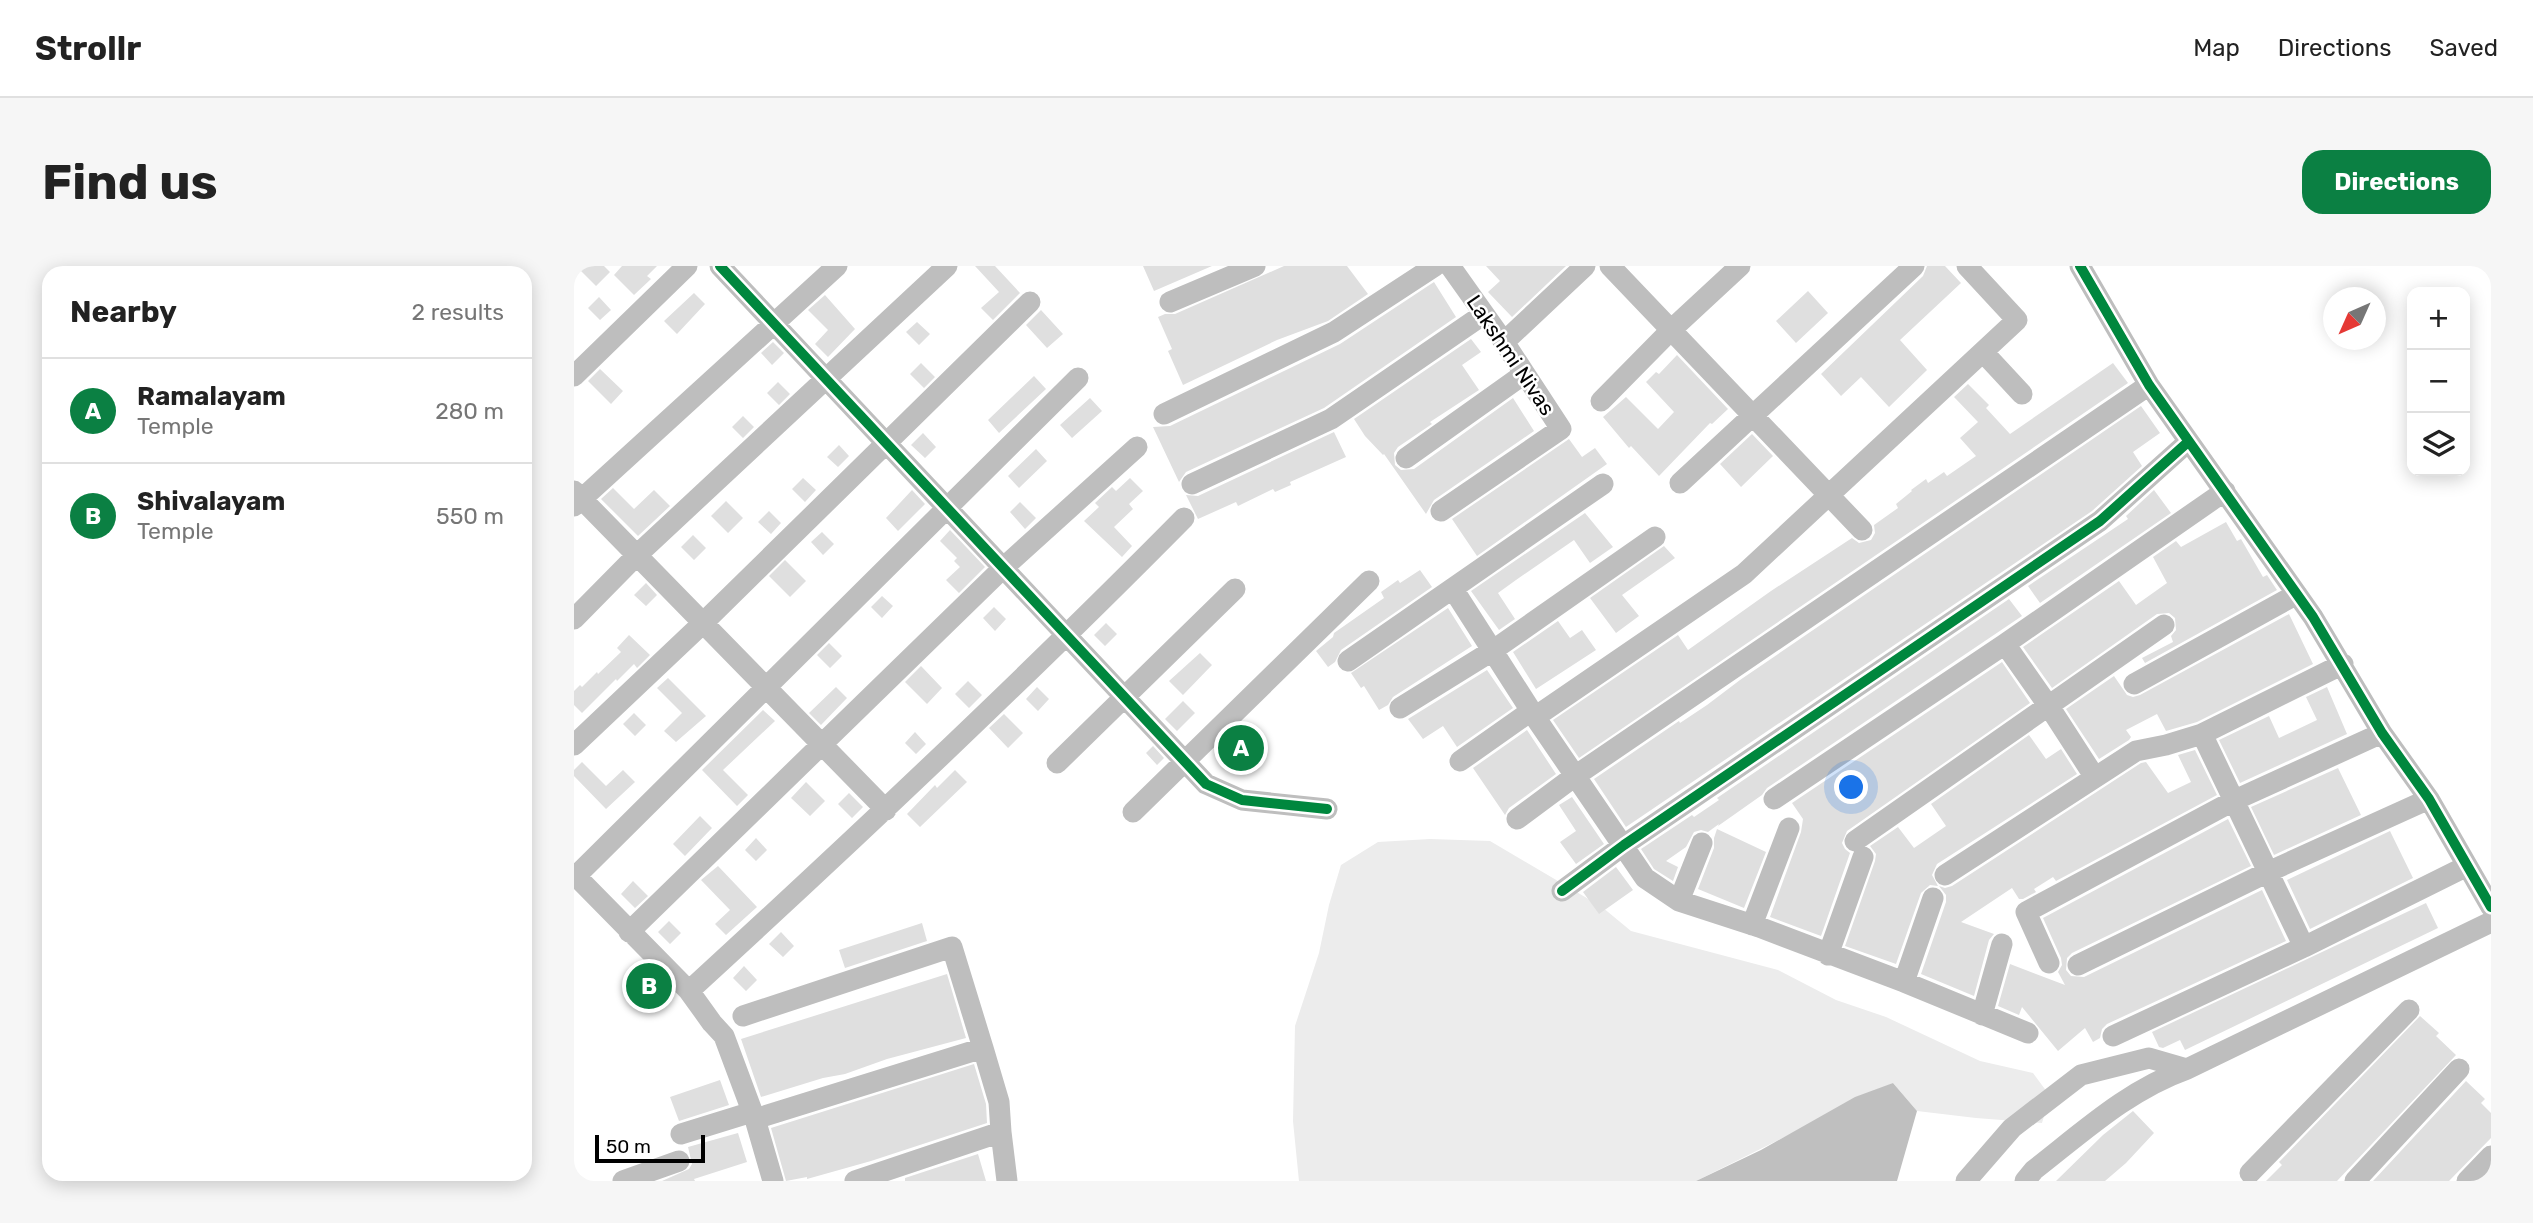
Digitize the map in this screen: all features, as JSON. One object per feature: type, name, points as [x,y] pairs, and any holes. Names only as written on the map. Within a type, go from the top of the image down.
[{"type":"street","points":[[574,376],[687,266]]},
{"type":"street","points":[[720,266],[1206,784],[1242,800],[1328,809]]},
{"type":"street","points":[[837,266],[577,499],[637,555],[886,810]]},
{"type":"street","points":[[574,619],[637,555],[947,266]]},
{"type":"street","points":[[1170,302],[1255,266]]},
{"type":"street","points":[[1164,414],[1334,332],[1435,266]]},
{"type":"street","name":"Lakshmi Nivas","points":[[1441,511],[1561,429],[1450,266]]},
{"type":"street","points":[[1504,342],[1585,266]]},
{"type":"street","points":[[1610,266],[1863,530]]},
{"type":"street","points":[[1601,401],[1671,330],[1740,266]]},
{"type":"street","points":[[1681,483],[1914,266]]},
{"type":"street","points":[[1460,761],[1744,574],[2017,320],[1966,266]]},
{"type":"street","points":[[2080,266],[2150,385],[2343,664],[2382,733],[2429,799],[2491,907]]},
{"type":"street","points":[[574,744],[703,623],[1030,302]]},
{"type":"street","points":[[1192,484],[1331,419],[1484,314]]},
{"type":"street","points":[[1983,352],[2022,394]]},
{"type":"street","points":[[1406,458],[1524,374]]},
{"type":"street","points":[[773,1181],[753,1115],[724,1036],[689,991],[575,875],[1078,378]]},
{"type":"street","points":[[1517,819],[1575,776],[2150,385]]},
{"type":"street","points":[[1562,891],[1623,845],[2100,521],[2188,442]]},
{"type":"street","points":[[629,932],[1003,568],[1137,447]]},
{"type":"street","points":[[1348,661],[1603,484]]},
{"type":"street","points":[[1774,799],[2005,644],[2225,491]]},
{"type":"street","points":[[689,991],[886,810],[1067,636],[1184,518]]},
{"type":"street","points":[[1400,708],[1492,651],[1655,537]]},
{"type":"street","points":[[1133,812],[1369,581]]},
{"type":"street","points":[[1057,763],[1235,589]]},
{"type":"street","points":[[1453,589],[1533,714],[1645,877],[1679,901],[1752,925],[1903,982],[2028,1033]]},
{"type":"street","points":[[2134,684],[2297,594]]},
{"type":"street","points":[[1828,954],[1859,849],[2049,706],[2164,625]]},
{"type":"street","points":[[2005,644],[2094,776]]},
{"type":"street","points":[[1945,875],[2136,751],[2166,746],[2202,734],[2343,664]]},
{"type":"street","points":[[2049,963],[2026,912],[2235,800],[2382,733]]},
{"type":"street","points":[[2202,734],[2304,947]]},
{"type":"street","points":[[2078,965],[2268,872],[2429,799]]},
{"type":"street","points":[[1752,925],[1789,828]]},
{"type":"street","points":[[1679,901],[1702,843]]},
{"type":"street","points":[[2113,1036],[2304,947],[2467,866]]},
{"type":"street","points":[[1903,982],[1933,898]]},
{"type":"street","points":[[2025,1181],[2034,1170],[2119,1103],[2159,1079],[2187,1069],[2491,922]]},
{"type":"street","points":[[1982,1014],[2002,944]]},
{"type":"street","points":[[743,1016],[952,947],[999,1102],[1007,1181]]},
{"type":"street","points":[[2250,1178],[2409,1010]]},
{"type":"street","points":[[681,1134],[983,1048]]},
{"type":"street","points":[[1966,1181],[2012,1128],[2081,1075],[2148,1058],[2187,1069]]},
{"type":"street","points":[[2355,1181],[2459,1069]]},
{"type":"street","points":[[855,1181],[1001,1132]]},
{"type":"street","points":[[2467,1181],[2491,1156]]},
{"type":"street","points":[[623,1181],[679,1161]]},
{"type":"shaded area","points":[[1430,839],[1490,841],[1602,907],[1631,931],[1778,970],[1836,1000],[1886,1017],[1980,1061],[2033,1073],[2050,1096],[2042,1123],[1917,1111],[1893,1083],[1696,1181],[1299,1181],[1293,1121],[1295,1026],[1319,953],[1341,865],[1378,842]]},
{"type":"shaded area","points":[[1893,1083],[1917,1111],[1897,1181],[1696,1181],[1761,1150],[1855,1097]]},
{"type":"building","points":[[576,266],[604,266],[610,272],[596,286]]},
{"type":"building","points":[[622,266],[657,266],[647,276],[651,279],[634,295],[614,275]]},
{"type":"building","points":[[975,266],[995,266],[1020,293],[993,320],[981,308],[999,292]]},
{"type":"building","points":[[1143,266],[1212,266],[1154,291]]},
{"type":"building","points":[[1284,266],[1347,266],[1368,294],[1328,321],[1277,340],[1183,385],[1168,351],[1172,349],[1158,317],[1175,314]]},
{"type":"building","points":[[1486,266],[1566,266],[1512,317],[1488,292],[1500,281]]},
{"type":"building","points":[[1927,266],[1945,266],[1961,283],[1900,340],[1927,370],[1889,407],[1861,377],[1841,396],[1821,374],[1923,276]]},
{"type":"building","points":[[1434,282],[1456,317],[1324,408],[1186,472],[1179,482],[1153,427],[1170,426],[1340,344]]},
{"type":"building","points":[[1808,291],[1828,313],[1796,343],[1776,321]]},
{"type":"building","points":[[694,293],[705,304],[677,334],[664,321]]},
{"type":"building","points":[[825,295],[855,329],[828,357],[815,344],[828,330],[808,310]]},
{"type":"building","points":[[599,297],[611,310],[600,320],[588,308]]},
{"type":"building","points":[[1041,310],[1063,334],[1047,348],[1026,325]]},
{"type":"building","points":[[917,322],[930,334],[919,345],[906,332]]},
{"type":"building","points":[[1471,339],[1481,352],[1462,365],[1479,390],[1398,447],[1394,453],[1395,465],[1401,470],[1414,469],[1513,398],[1534,431],[1434,500],[1426,514],[1384,454],[1365,436],[1354,419]]},
{"type":"building","points":[[773,342],[784,353],[772,365],[761,353]]},
{"type":"building","points":[[1677,355],[1728,409],[1710,423],[1659,476],[1631,446],[1629,448],[1603,417],[1626,397],[1658,429],[1674,412],[1646,382],[1656,372],[1659,374]]},
{"type":"building","points":[[921,363],[935,377],[924,388],[910,374]]},
{"type":"building","points":[[2113,363],[2128,383],[1579,758],[1553,720],[1678,635],[1688,650],[1852,538],[1859,543],[1871,540],[1875,533],[1874,525],[1898,508],[1896,504],[1911,490],[1926,479],[1928,483],[1944,472],[1947,476],[1976,456],[1960,438],[1978,422],[1954,397],[1968,384],[1989,405],[1986,408],[2010,434]]},
{"type":"building","points":[[600,369],[623,391],[611,404],[588,381]]},
{"type":"building","points":[[1034,376],[1046,389],[999,433],[988,420]]},
{"type":"building","points":[[778,382],[790,394],[779,405],[767,393]]},
{"type":"building","points":[[1090,398],[1102,411],[1072,438],[1060,425]]},
{"type":"building","points":[[2141,406],[2160,433],[2133,452],[2142,466],[2092,511],[1626,827],[1594,779],[1707,705]]},
{"type":"building","points":[[743,416],[754,427],[743,438],[732,427]]},
{"type":"building","points":[[1334,432],[1346,457],[1290,482],[1291,485],[1275,492],[1273,489],[1238,506],[1236,502],[1198,519],[1186,495],[1198,496]]},
{"type":"building","points":[[923,433],[936,447],[925,458],[911,445]]},
{"type":"building","points":[[1752,434],[1773,456],[1741,487],[1720,464]]},
{"type":"building","points":[[1569,439],[1582,457],[1595,448],[1607,464],[1477,556],[1452,519]]},
{"type":"building","points":[[839,445],[849,456],[838,467],[827,457]]},
{"type":"building","points":[[1036,449],[1047,461],[1019,488],[1008,476]]},
{"type":"building","points":[[803,478],[816,490],[805,502],[792,489]]},
{"type":"building","points":[[1130,478],[1143,491],[1129,504],[1133,509],[1114,527],[1132,546],[1122,557],[1084,521],[1099,507],[1095,503],[1112,487],[1116,491]]},
{"type":"building","points":[[613,488],[634,509],[654,490],[670,506],[638,536],[601,499]]},
{"type":"building","points":[[912,490],[925,504],[898,531],[886,518]]},
{"type":"building","points":[[2154,490],[2171,513],[2040,603],[2028,586],[2128,519],[2126,516]]},
{"type":"building","points":[[726,501],[743,518],[728,533],[711,516]]},
{"type":"building","points":[[1020,502],[1036,518],[1025,529],[1010,512]]},
{"type":"building","points":[[769,511],[781,523],[771,534],[758,522]]},
{"type":"building","points":[[1585,513],[1613,547],[1590,563],[1574,540],[1498,593],[1515,619],[1499,630],[1471,591]]},
{"type":"building","points":[[2226,522],[2237,541],[2241,539],[2263,577],[2267,575],[2277,590],[2145,663],[2142,658],[2173,642],[2171,636],[2176,630],[2175,618],[2169,613],[2157,614],[2052,688],[2023,647],[2119,581],[2136,605],[2167,583],[2153,557],[2176,541],[2181,547]]},
{"type":"building","points":[[950,530],[985,567],[959,593],[946,580],[960,567],[954,561],[957,558],[940,541]]},
{"type":"building","points":[[822,532],[834,544],[823,555],[811,542]]},
{"type":"building","points":[[693,535],[706,548],[694,560],[681,547]]},
{"type":"building","points":[[1664,546],[1675,558],[1622,595],[1639,616],[1616,633],[1590,598]]},
{"type":"building","points":[[785,560],[806,581],[790,597],[769,576]]},
{"type":"building","points":[[1420,570],[1432,587],[1341,650],[1335,662],[1328,667],[1316,651],[1333,637],[1334,633],[1384,598],[1381,592]]},
{"type":"building","points":[[646,583],[657,595],[646,606],[634,595]]},
{"type":"building","points":[[882,596],[893,606],[882,618],[871,607]]},
{"type":"building","points":[[2009,599],[2022,616],[1767,788],[1762,795],[1718,826],[1719,824],[1708,832],[1694,832],[1686,847],[1666,861],[1678,867],[1673,881],[1654,869],[1641,849],[1692,815],[1694,817],[1719,800],[1717,798]]},
{"type":"building","points":[[994,607],[1006,619],[995,631],[983,618]]},
{"type":"building","points":[[1448,608],[1472,646],[1393,697],[1388,705],[1379,710],[1364,686],[1361,688],[1351,673]]},
{"type":"building","points":[[2289,614],[2313,664],[2197,722],[2166,731],[2157,714],[2126,730],[2131,737],[2129,740],[2099,759],[2066,709],[2114,676],[2127,695],[2140,695]]},
{"type":"building","points":[[1558,621],[1570,638],[1582,630],[1596,650],[1536,689],[1513,652]]},
{"type":"building","points":[[1106,623],[1117,634],[1105,646],[1094,635]]},
{"type":"building","points":[[629,635],[650,655],[637,668],[634,664],[617,681],[616,679],[582,713],[574,705],[574,691],[597,672],[598,674],[621,652],[617,648]]},
{"type":"building","points":[[829,643],[842,656],[830,668],[817,655]]},
{"type":"building","points":[[1200,653],[1212,665],[1183,695],[1169,681]]},
{"type":"building","points":[[2002,662],[2030,703],[1847,831],[1842,843],[1850,853],[1821,936],[1770,917],[1801,832],[1803,819],[1792,803]]},
{"type":"building","points":[[921,666],[942,688],[927,704],[905,682]]},
{"type":"building","points":[[1487,670],[1513,708],[1457,747],[1443,726],[1423,739],[1408,719]]},
{"type":"building","points":[[668,678],[706,716],[676,742],[664,731],[682,713],[657,688]]},
{"type":"building","points":[[968,681],[982,695],[969,708],[955,694]]},
{"type":"building","points":[[836,687],[847,698],[821,725],[809,713]]},
{"type":"building","points":[[1037,687],[1049,699],[1038,711],[1026,699]]},
{"type":"building","points":[[2327,687],[2347,734],[2240,783],[2219,740],[2269,716],[2279,738],[2317,720],[2306,697]]},
{"type":"building","points":[[1183,701],[1195,713],[1177,731],[1165,719]]},
{"type":"building","points":[[763,710],[775,721],[723,770],[748,795],[737,806],[702,770]]},
{"type":"building","points":[[634,713],[646,725],[635,736],[623,724]]},
{"type":"building","points":[[1004,714],[1023,733],[1008,748],[989,728]]},
{"type":"building","points":[[1527,730],[1556,774],[1509,808],[1505,815],[1473,768]]},
{"type":"building","points":[[915,732],[926,744],[916,754],[905,743]]},
{"type":"building","points":[[2029,735],[2046,759],[2061,749],[2077,774],[1937,864],[1932,875],[1938,886],[1930,885],[1921,893],[1896,964],[1845,946],[1875,861],[1876,854],[1870,846],[1898,827],[1914,848],[1946,826],[1931,804]]},
{"type":"building","points":[[1153,746],[1164,758],[1157,765],[1146,753]]},
{"type":"building","points":[[2195,750],[2217,795],[2056,881],[2053,877],[2023,899],[2019,899],[2012,888],[1961,922],[1994,934],[1989,940],[1974,996],[1921,974],[1946,902],[1946,895],[1939,886],[1952,886],[2141,763],[2146,762],[2168,793],[2191,782],[2178,755]]},
{"type":"building","points":[[582,762],[606,786],[623,770],[635,782],[606,809],[574,776],[574,770]]},
{"type":"building","points":[[2338,768],[2361,815],[2274,855],[2251,807]]},
{"type":"building","points":[[955,770],[967,782],[920,827],[907,814],[935,785],[937,788]]},
{"type":"building","points":[[806,782],[825,801],[810,816],[791,798]]},
{"type":"building","points":[[849,793],[863,807],[852,818],[838,804]]},
{"type":"building","points":[[1572,797],[1604,844],[1576,864],[1560,842],[1576,831],[1559,805]]},
{"type":"building","points":[[700,816],[712,828],[685,856],[673,844]]},
{"type":"building","points":[[2228,819],[2251,866],[2072,953],[2067,958],[2066,970],[2071,976],[2084,977],[2262,890],[2286,941],[2107,1024],[2102,1029],[2100,1038],[2093,1042],[2085,1028],[2058,1051],[2022,1007],[2019,1015],[1998,1006],[2010,964],[2065,985],[2058,972],[2062,965],[2061,958],[2043,918]]},
{"type":"building","points":[[1717,829],[1766,852],[1744,908],[1698,889],[1714,848]]},
{"type":"building","points":[[2390,831],[2413,878],[2310,929],[2287,880]]},
{"type":"building","points":[[756,838],[767,850],[756,861],[745,850]]},
{"type":"building","points":[[718,866],[757,907],[726,935],[715,924],[730,910],[701,880]]},
{"type":"building","points":[[1616,867],[1633,890],[1599,914],[1583,892]]},
{"type":"building","points":[[633,881],[648,896],[635,908],[621,894]]},
{"type":"building","points":[[2426,903],[2438,928],[2185,1050],[2180,1040],[2163,1048],[2159,1047],[2152,1032]]},
{"type":"building","points":[[669,921],[681,933],[670,944],[658,932]]},
{"type":"building","points":[[922,923],[927,941],[845,968],[839,950]]},
{"type":"building","points":[[781,932],[794,946],[783,957],[769,944]]},
{"type":"building","points":[[744,966],[757,980],[746,991],[733,978]]},
{"type":"building","points":[[644,968],[668,991],[657,1002],[652,997],[649,1000],[630,981]]},
{"type":"building","points":[[947,974],[966,1038],[761,1097],[741,1039]]},
{"type":"building","points":[[2420,1016],[2439,1033],[2436,1036],[2456,1055],[2337,1181],[2266,1181],[2282,1165],[2279,1162]]},
{"type":"building","points":[[974,1064],[986,1104],[987,1123],[871,1161],[807,1179],[786,1181],[771,1128]]},
{"type":"building","points":[[720,1080],[729,1105],[679,1121],[670,1097]]},
{"type":"building","points":[[2466,1081],[2485,1099],[2481,1103],[2491,1113],[2491,1138],[2449,1181],[2373,1181]]},
{"type":"building","points":[[2133,1111],[2154,1133],[2126,1163],[2105,1181],[2056,1181],[2103,1135]]},
{"type":"building","points":[[738,1133],[747,1162],[694,1179],[695,1181],[662,1181],[689,1169],[692,1164],[688,1147]]},
{"type":"building","points":[[978,1154],[986,1181],[905,1181],[905,1178]]},
{"type":"cycle path","points":[[720,266],[1206,784],[1242,800],[1327,809]]},
{"type":"cycle path","points":[[2080,266],[2149,385],[2313,617],[2382,733],[2429,799],[2491,907]]},
{"type":"cycle path","points":[[1562,891],[1624,845],[2100,521],[2188,442]]},
{"type":"place","name":"Ramalayam","points":[[1241,748]]},
{"type":"place","name":"Shivalayam","points":[[649,986]]}]
